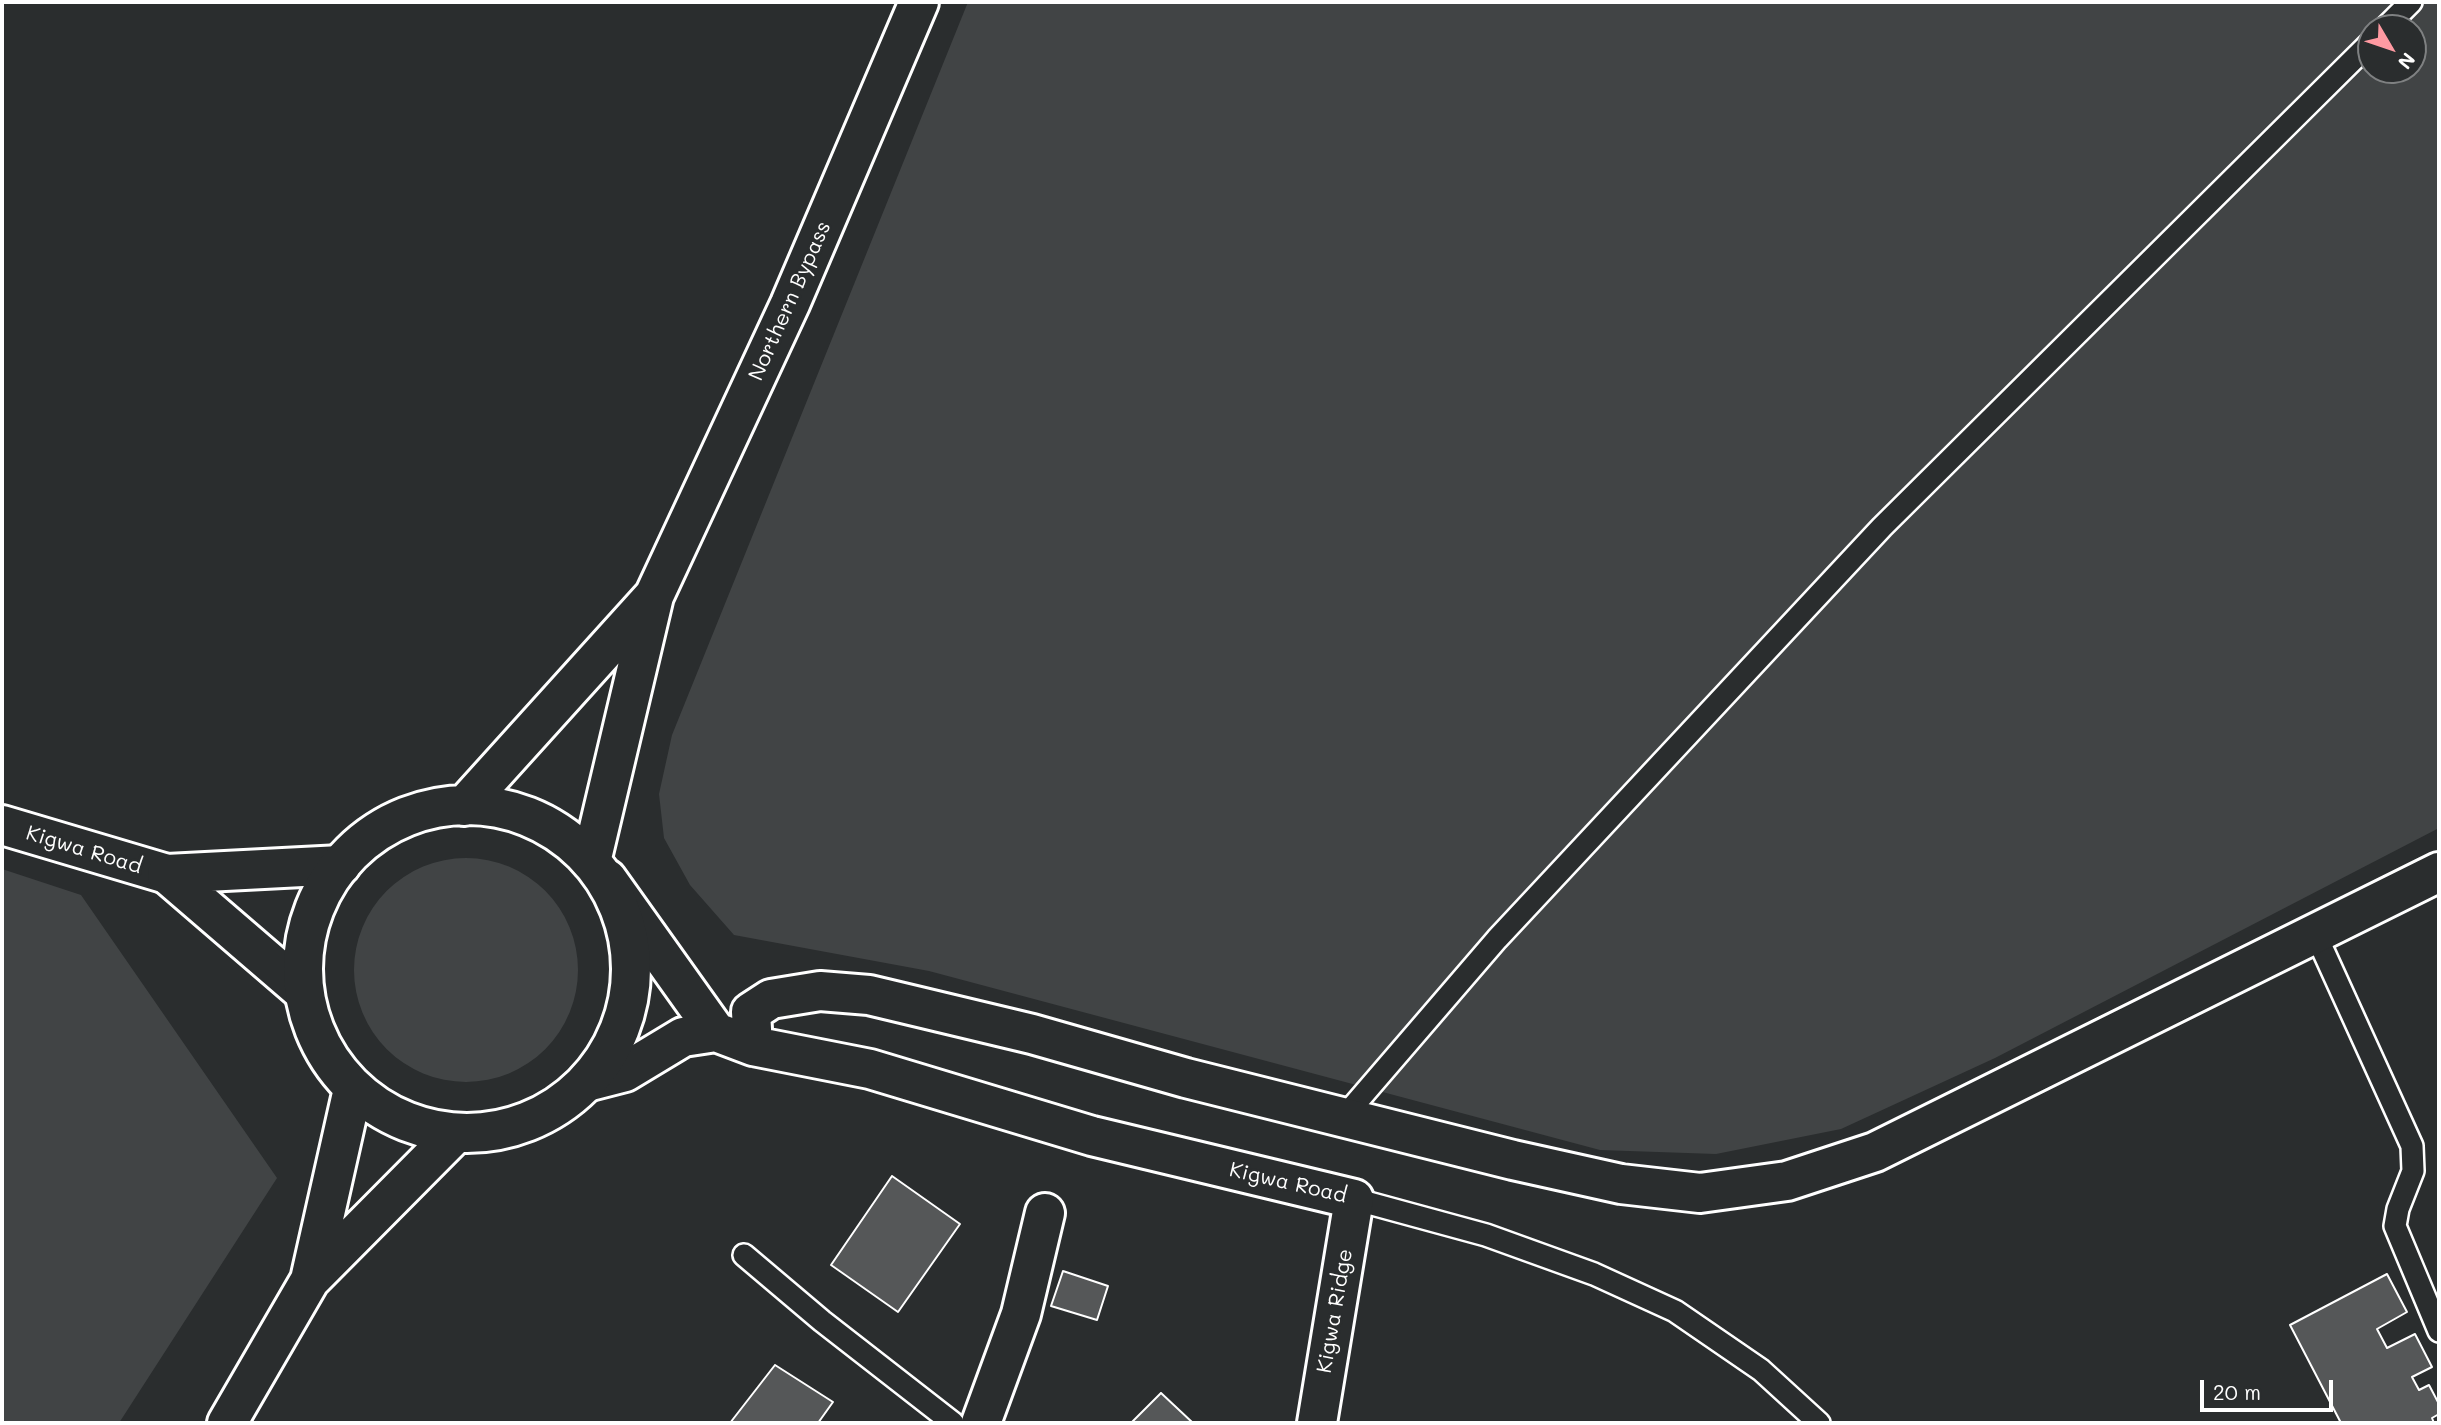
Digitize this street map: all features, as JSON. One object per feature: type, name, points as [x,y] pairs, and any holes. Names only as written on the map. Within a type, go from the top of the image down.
[{"type":"street","name":"Northern Bypass","points":[[654,596],[790,304],[919,2]]},
{"type":"street","points":[[464,806],[654,596]]},
{"type":"street","points":[[590,1081],[625,1072],[683,1037],[716,1032],[599,870],[575,843],[535,818],[490,805],[442,806],[396,820],[362,843],[333,873],[314,911],[304,951],[304,992],[314,1032],[335,1070],[353,1089],[383,1112],[418,1128],[455,1134],[493,1133],[536,1120],[590,1081],[604,1061],[626,1017],[633,970],[626,922],[599,870],[654,596]]},
{"type":"street","name":"Kigwa Road","points":[[2,825],[167,874]]},
{"type":"street","points":[[167,874],[341,865]]},
{"type":"street","points":[[753,1046],[751,1013],[771,999],[820,991],[869,995],[1032,1034],[1186,1078],[1513,1160],[1621,1184],[1700,1193],[1787,1181],[1875,1152],[2439,872]]},
{"type":"street","points":[[167,874],[304,992]]},
{"type":"street","name":"Kigwa Road","points":[[716,1032],[753,1046],[870,1069],[1092,1136],[1354,1199]]},
{"type":"street","points":[[310,1280],[353,1089]]},
{"type":"street","points":[[227,1423],[310,1280],[455,1134]]},
{"type":"street","name":"Kigwa Ridge","points":[[1317,1423],[1354,1199]]},
{"type":"street","points":[[981,1423],[1021,1314],[1045,1213]]},
{"type":"lane","points":[[1343,1118],[1497,939],[1882,527],[2357,56]]},
{"type":"lane","points":[[2316,935],[2412,1146],[2413,1171],[2398,1209],[2395,1226],[2439,1331]]},
{"type":"lane","name":"Kigwa Road","points":[[1354,1199],[1486,1235],[1594,1274],[1675,1311],[1762,1370],[1819,1423]]},
{"type":"lane","points":[[744,1255],[822,1321],[953,1423]]},
{"type":"shaded area","points":[[968,2],[2439,2],[2439,828],[1995,1058],[1841,1129],[1716,1154],[1600,1150],[929,971],[734,935],[690,885],[664,838],[659,794],[672,735]]},
{"type":"shaded area","points":[[455,858],[477,858],[519,871],[537,883],[553,899],[570,927],[578,970],[570,1013],[553,1041],[537,1057],[509,1074],[477,1082],[455,1082],[413,1069],[395,1057],[379,1041],[362,1013],[354,981],[354,959],[367,917],[379,899],[395,883],[423,866]]},
{"type":"shaded area","points":[[2,869],[81,895],[277,1178],[119,1423],[2,1423]]},
{"type":"building","points":[[892,1176],[960,1224],[898,1312],[831,1265]]},
{"type":"building","points":[[1063,1271],[1108,1286],[1097,1320],[1051,1306]]},
{"type":"building","points":[[2387,1274],[2407,1312],[2377,1329],[2387,1348],[2415,1334],[2432,1367],[2412,1377],[2419,1390],[2429,1385],[2439,1404],[2439,1414],[2432,1418],[2434,1423],[2341,1423],[2290,1325]]},
{"type":"building","points":[[775,1365],[833,1402],[818,1423],[730,1423]]},
{"type":"building","points":[[1161,1393],[1193,1423],[1131,1423]]}]
